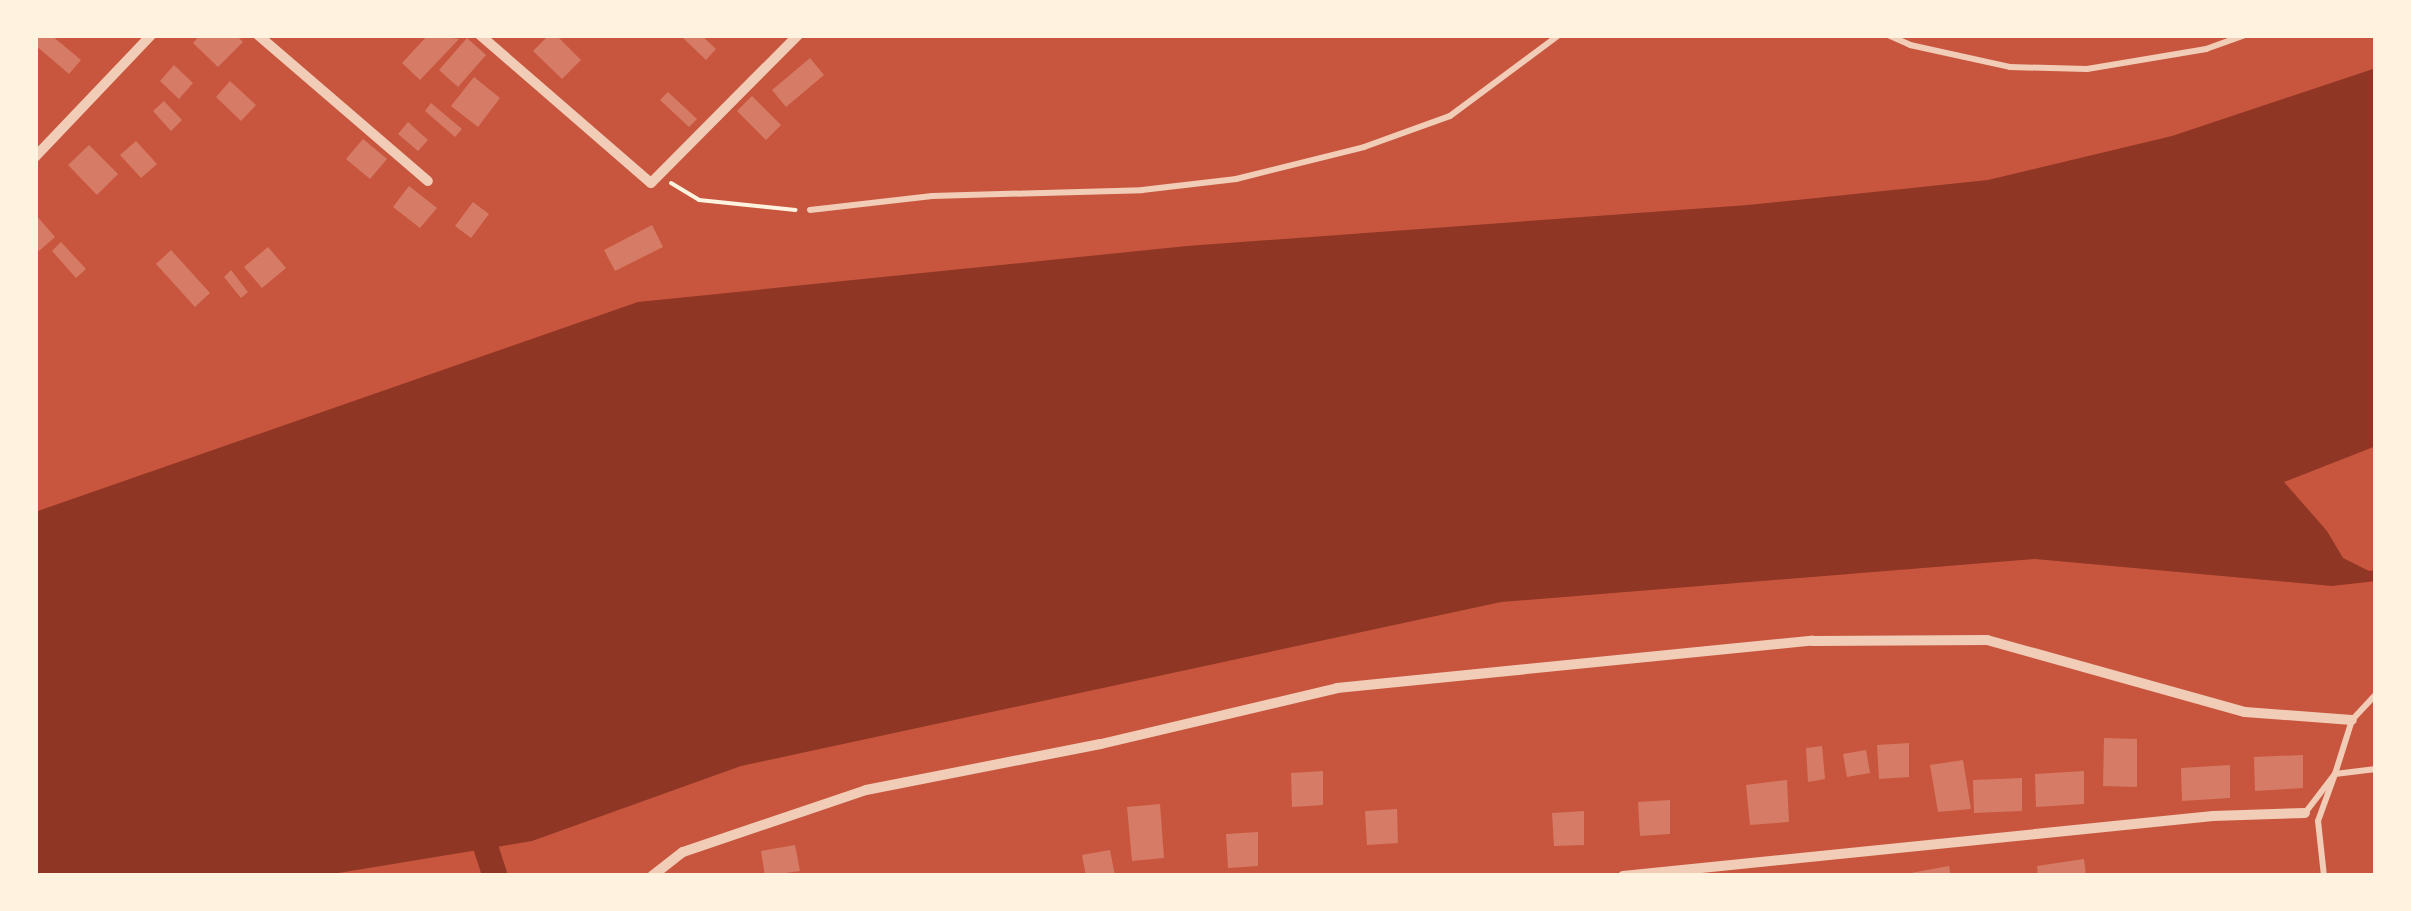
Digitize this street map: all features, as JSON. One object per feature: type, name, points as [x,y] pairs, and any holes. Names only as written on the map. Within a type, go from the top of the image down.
[{"type":"street","points":[[35,157],[152,35]]},
{"type":"street","points":[[258,35],[428,181]]},
{"type":"street","points":[[480,35],[651,184],[798,35]]},
{"type":"street","points":[[652,876],[683,852],[866,790],[1101,744],[1338,688],[1812,641],[1987,640],[2245,712],[2352,720]]},
{"type":"street","points":[[1623,876],[2214,816],[2304,813]]},
{"type":"lane","points":[[810,210],[932,196],[1142,190],[1236,179],[1364,147],[1450,116],[1559,35]]},
{"type":"lane","points":[[1888,35],[1910,45],[2010,67],[2087,69],[2206,50],[2246,35]]},
{"type":"lane","points":[[2324,876],[2318,821],[2352,720],[2376,694]]},
{"type":"lane","points":[[2304,813],[2335,774],[2376,769]]},
{"type":"path","points":[[661,173],[680,192],[699,200],[738,207],[810,210]]},
{"type":"shaded area","points":[[2376,68],[2376,446],[2284,482],[2327,531],[2343,558],[2369,571],[2376,570],[2376,581],[2332,586],[2035,559],[1501,602],[741,766],[532,841],[320,876],[35,876],[35,512],[638,302],[1187,246],[1748,205],[1988,180],[2172,136]]},
{"type":"building","points":[[35,35],[51,35],[81,60],[69,74],[35,45]]},
{"type":"building","points":[[200,35],[236,35],[243,42],[218,67],[193,43]]},
{"type":"building","points":[[428,35],[459,39],[420,80],[402,63]]},
{"type":"building","points":[[549,35],[556,35],[581,60],[562,79],[533,51]]},
{"type":"building","points":[[680,35],[701,35],[716,49],[706,60]]},
{"type":"building","points":[[467,38],[486,55],[458,87],[439,70]]},
{"type":"building","points":[[810,58],[824,75],[786,107],[772,90]]},
{"type":"building","points":[[174,65],[193,83],[179,99],[160,81]]},
{"type":"building","points":[[474,77],[500,98],[478,127],[451,106]]},
{"type":"building","points":[[230,81],[256,105],[241,121],[216,97]]},
{"type":"building","points":[[668,92],[697,119],[689,127],[660,100]]},
{"type":"building","points":[[752,96],[781,125],[766,140],[737,111]]},
{"type":"building","points":[[164,101],[182,120],[171,131],[153,111]]},
{"type":"building","points":[[431,103],[462,129],[455,137],[425,111]]},
{"type":"building","points":[[408,122],[428,140],[418,151],[398,134]]},
{"type":"building","points":[[363,139],[387,159],[370,179],[346,159]]},
{"type":"building","points":[[136,141],[157,164],[141,178],[120,155]]},
{"type":"building","points":[[89,145],[118,174],[97,195],[68,165]]},
{"type":"building","points":[[409,186],[437,208],[420,228],[393,207]]},
{"type":"building","points":[[473,202],[489,214],[471,238],[455,226]]},
{"type":"building","points":[[35,214],[55,237],[39,251],[35,247]]},
{"type":"building","points":[[652,225],[663,247],[615,271],[604,250]]},
{"type":"building","points":[[61,242],[86,269],[76,278],[52,251]]},
{"type":"building","points":[[268,247],[286,268],[262,288],[244,267]]},
{"type":"building","points":[[171,250],[210,293],[195,307],[156,264]]},
{"type":"building","points":[[231,270],[248,292],[241,298],[224,277]]},
{"type":"building","points":[[2104,738],[2137,739],[2137,787],[2103,786]]},
{"type":"building","points":[[1909,743],[1909,777],[1879,779],[1877,745]]},
{"type":"building","points":[[1822,746],[1825,779],[1808,782],[1806,748]]},
{"type":"building","points":[[1866,750],[1870,773],[1847,777],[1843,754]]},
{"type":"building","points":[[2303,755],[2303,788],[2255,791],[2254,757]]},
{"type":"building","points":[[1963,760],[1971,809],[1938,812],[1930,765]]},
{"type":"building","points":[[2230,765],[2230,798],[2182,801],[2181,768]]},
{"type":"building","points":[[1323,771],[1323,805],[1292,807],[1291,773]]},
{"type":"building","points":[[2084,771],[2084,804],[2036,807],[2035,774]]},
{"type":"building","points":[[2022,778],[2022,811],[1974,813],[1973,780]]},
{"type":"building","points":[[1787,780],[1789,822],[1750,825],[1746,785]]},
{"type":"building","points":[[1670,800],[1670,834],[1640,836],[1638,802]]},
{"type":"building","points":[[1160,804],[1164,858],[1132,861],[1127,807]]},
{"type":"building","points":[[1397,809],[1398,843],[1367,845],[1365,811]]},
{"type":"building","points":[[1584,811],[1584,845],[1554,846],[1552,813]]},
{"type":"building","points":[[1258,832],[1258,866],[1228,868],[1226,834]]},
{"type":"building","points":[[795,845],[800,871],[765,876],[761,851]]},
{"type":"building","points":[[1110,850],[1115,876],[1086,876],[1082,855]]},
{"type":"building","points":[[2084,859],[2086,876],[2038,876],[2037,866]]},
{"type":"building","points":[[1949,866],[1951,876],[1905,874]]},
{"type":"waterway","points":[[486,849],[495,876]]}]
